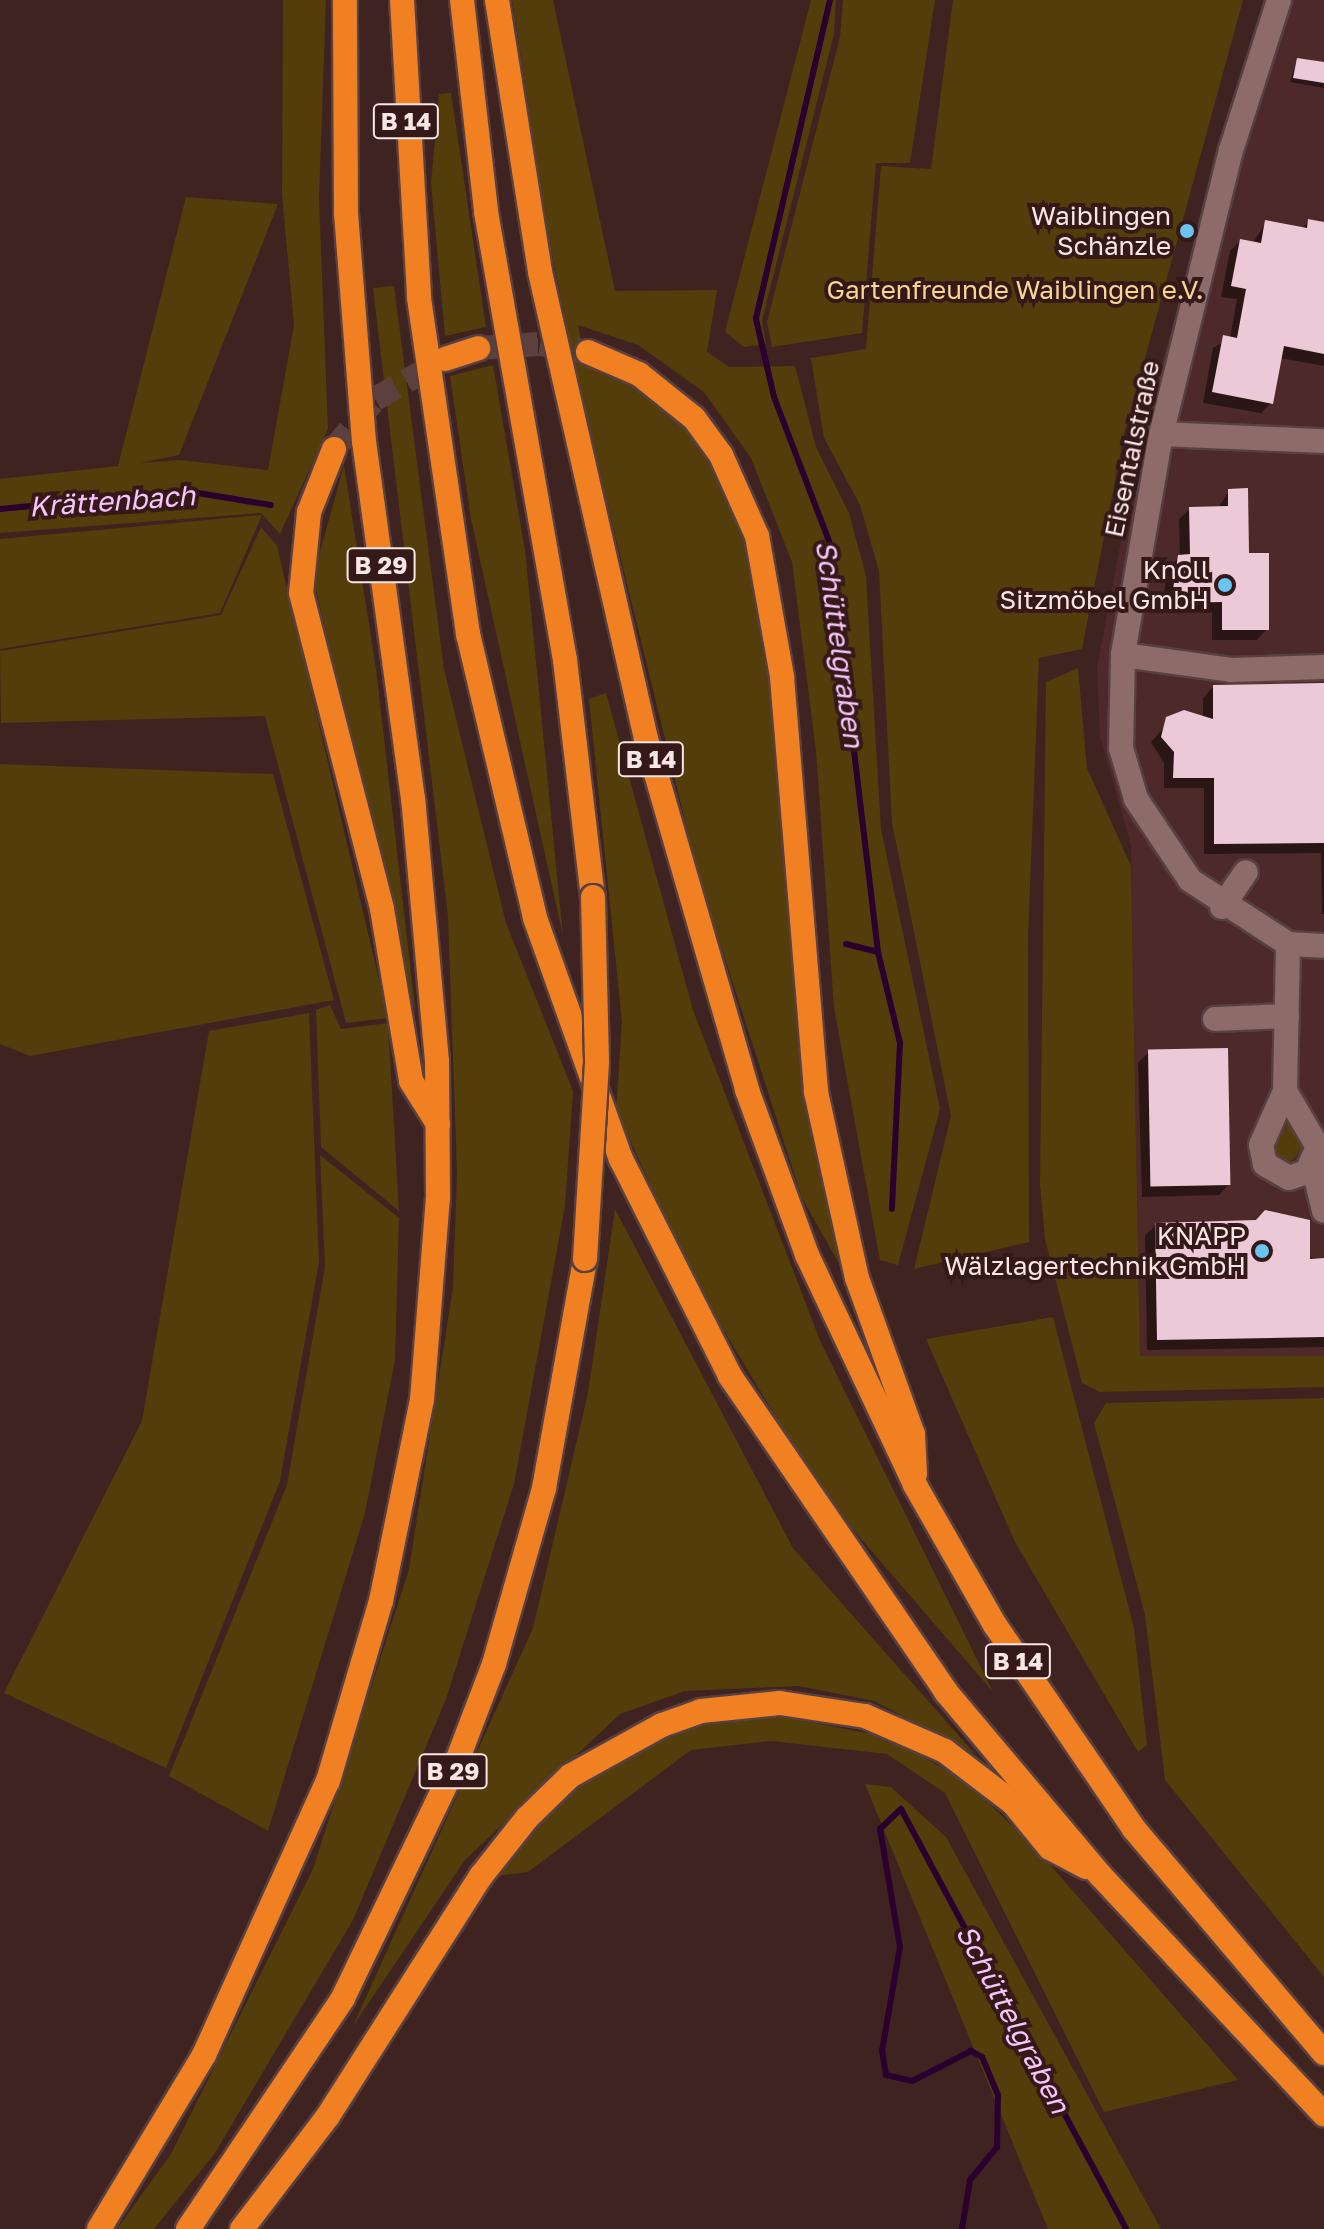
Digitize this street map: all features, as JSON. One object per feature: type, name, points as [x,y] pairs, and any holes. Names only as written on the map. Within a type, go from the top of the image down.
[{"type":"highway","name":"B 29","points":[[99,2229],[163,2130],[246,1973],[328,1781],[354,1696],[422,1400],[440,1128],[423,881],[355,340],[345,0]]},
{"type":"highway","name":"B 14","points":[[402,0],[419,298],[449,527],[509,823],[579,1051],[674,1275],[793,1477],[946,1692],[1100,1875],[1324,2114]]},
{"type":"highway","name":"B 29","points":[[188,2229],[343,1998],[457,1761],[537,1518],[585,1259],[597,1061],[593,897],[565,660],[491,240],[462,0]]},
{"type":"highway","name":"B 14","points":[[497,0],[540,272],[682,874],[780,1184],[854,1363],[915,1485],[995,1625],[1108,1794],[1324,2053]]},
{"type":"highway","points":[[445,359],[478,348]]},
{"type":"highway","points":[[588,352],[639,374],[694,418],[721,455],[757,536],[782,677],[816,1092],[857,1278],[913,1434],[915,1485]]},
{"type":"highway","points":[[334,449],[309,512],[301,593],[382,909],[411,1081],[440,1128]]},
{"type":"highway","points":[[242,2229],[328,2116],[481,1876],[527,1818],[570,1776],[662,1725],[701,1711],[780,1703],[865,1716],[945,1751],[1013,1803],[1050,1848],[1100,1875]]},
{"type":"street","name":"Eisentalstraße","points":[[1279,0],[1231,150],[1161,434],[1123,655],[1121,748],[1136,799],[1158,842],[1222,907],[1288,944],[1324,946]]},
{"type":"street","points":[[1161,434],[1324,441]]},
{"type":"street","points":[[1123,655],[1231,670],[1324,667]]},
{"type":"street","points":[[1222,907],[1246,872]]},
{"type":"street","points":[[1288,944],[1285,1091],[1261,1155],[1280,1176],[1298,1176],[1318,1153]]},
{"type":"street","points":[[1215,1019],[1287,1016]]},
{"type":"street","points":[[1285,1091],[1318,1153],[1324,1208]]},
{"type":"shaded area","points":[[1266,0],[1324,0],[1324,1356],[1140,1357],[1131,845],[1100,737],[1097,668],[1141,436]]},
{"type":"green space","points":[[283,0],[326,0],[319,198],[328,429],[280,534],[261,513],[0,533],[0,479],[118,466],[186,197],[278,204],[179,455],[140,463],[179,460],[268,470],[294,325],[282,195]]},
{"type":"green space","points":[[512,0],[553,0],[615,291],[717,290],[707,352],[729,367],[795,366],[816,447],[849,513],[866,576],[881,829],[940,1109],[898,1265],[880,1260],[834,1008],[816,751],[792,562],[751,458],[704,392],[638,345],[578,325],[586,363],[616,372],[675,412],[717,470],[748,545],[768,648],[799,1046],[849,1281],[802,1198],[699,878],[583,404],[548,236]]},
{"type":"green space","points":[[811,0],[836,0],[834,34],[762,321],[766,344],[744,347],[725,332]]},
{"type":"green space","points":[[843,0],[935,0],[910,163],[876,163],[862,333],[772,347],[767,322],[840,37]]},
{"type":"green space","name":"Gartenfreunde Waiblingen e.V.","points":[[953,0],[1243,0],[1124,435],[1082,649],[1039,658],[1028,938],[1029,1242],[914,1269],[951,1116],[892,823],[879,571],[860,505],[824,438],[811,358],[866,349],[881,166],[931,169]]},
{"type":"green space","points":[[451,93],[486,327],[445,336],[431,183],[439,94]]},
{"type":"green space","points":[[394,286],[444,669],[506,923],[573,1091],[565,1206],[514,1484],[446,1699],[353,1920],[215,2153],[154,2229],[117,2229],[171,2154],[313,1869],[409,1569],[453,1287],[457,1173],[448,916],[373,288]]},
{"type":"green space","points":[[493,365],[525,550],[563,936],[471,519],[450,376]]},
{"type":"green space","points":[[344,465],[376,669],[416,1016],[313,577]]},
{"type":"green space","points":[[262,515],[220,613],[0,649],[0,539]]},
{"type":"green space","points":[[261,527],[277,546],[388,1018],[346,1023],[265,716],[1,723],[0,651],[221,615]]},
{"type":"green space","points":[[1078,668],[1087,768],[1131,866],[1140,1356],[1324,1356],[1324,1387],[1100,1392],[1082,1383],[1045,1239],[1040,1184],[1046,682]]},
{"type":"green space","points":[[606,693],[693,1010],[821,1343],[993,1692],[820,1491],[695,1282],[616,1110],[622,1022],[589,699]]},
{"type":"green space","points":[[0,764],[273,774],[334,1000],[30,1056],[0,1044]]},
{"type":"green space","points":[[330,1005],[341,1029],[388,1023],[399,1211],[321,1147],[316,1010]]},
{"type":"green space","points":[[309,1013],[319,1262],[280,1481],[166,1768],[4,1693],[142,1421],[209,1031]]},
{"type":"green space","points":[[1289,1120],[1304,1147],[1289,1163],[1274,1151]]},
{"type":"green space","points":[[320,1155],[399,1218],[395,1360],[365,1513],[268,1831],[169,1776],[287,1485],[325,1267]]},
{"type":"green space","points":[[615,1209],[793,1548],[975,1754],[874,1701],[799,1686],[685,1691],[620,1714],[465,1860],[353,2026],[533,1628],[588,1393]]},
{"type":"green space","points":[[1053,1317],[1134,1628],[1147,1745],[1138,1752],[1015,1542],[926,1339]]},
{"type":"green space","points":[[1324,1398],[1324,1977],[1165,1780],[1145,1615],[1094,1423],[1106,1403]]},
{"type":"green space","points":[[778,1716],[888,1737],[967,1782],[1038,1851],[1238,2080],[1104,2112],[945,1793],[887,1754],[771,1741],[691,1750],[528,1872],[495,1876],[576,1785],[680,1728]]},
{"type":"green space","points":[[865,1784],[891,1787],[946,1837],[1161,2229],[1048,2229]]},
{"type":"building","points":[[1297,58],[1324,62],[1324,83],[1293,78]]},
{"type":"building","points":[[1308,219],[1324,222],[1324,354],[1284,346],[1273,404],[1212,392],[1223,335],[1237,338],[1246,289],[1231,286],[1240,239],[1261,243],[1265,220],[1307,228]]},
{"type":"building","points":[[1248,488],[1249,553],[1269,553],[1269,630],[1222,630],[1222,602],[1171,603],[1178,555],[1190,554],[1189,507],[1228,506],[1228,489]]},
{"type":"building","points":[[1324,683],[1324,843],[1214,844],[1214,778],[1173,778],[1174,752],[1161,737],[1166,717],[1184,710],[1213,719],[1213,685]]},
{"type":"building","points":[[1228,1048],[1230,1185],[1150,1186],[1148,1049]]},
{"type":"building","points":[[1265,1210],[1310,1220],[1310,1259],[1324,1258],[1324,1337],[1157,1340],[1155,1223],[1256,1220]]},
{"type":"waterway","name":"Schüttelgraben","points":[[830,0],[756,319],[774,397],[829,541],[878,952],[900,1043],[892,1209]]},
{"type":"waterway","name":"Krättenbach","points":[[0,509],[186,491],[271,505]]},
{"type":"waterway","name":"Krättenbach","points":[[846,944],[878,952]]},
{"type":"waterway","points":[[962,2229],[970,2180],[997,2147],[998,2095],[982,2057],[971,2051],[912,2081],[886,2075],[882,2051],[900,1947],[880,1829],[901,1809],[1126,2229]]},
{"type":"tunnel","points":[[478,348],[540,344],[588,352]]},
{"type":"tunnel","points":[[334,449],[375,399],[445,359]]},
{"type":"place","name":"Waiblingen Schänzle","points":[[1187,231]]},
{"type":"place","name":"Knoll Sitzmöbel GmbH","points":[[1225,585]]},
{"type":"place","name":"KNAPP Wälzlagertechnik GmbH","points":[[1262,1251]]}]
